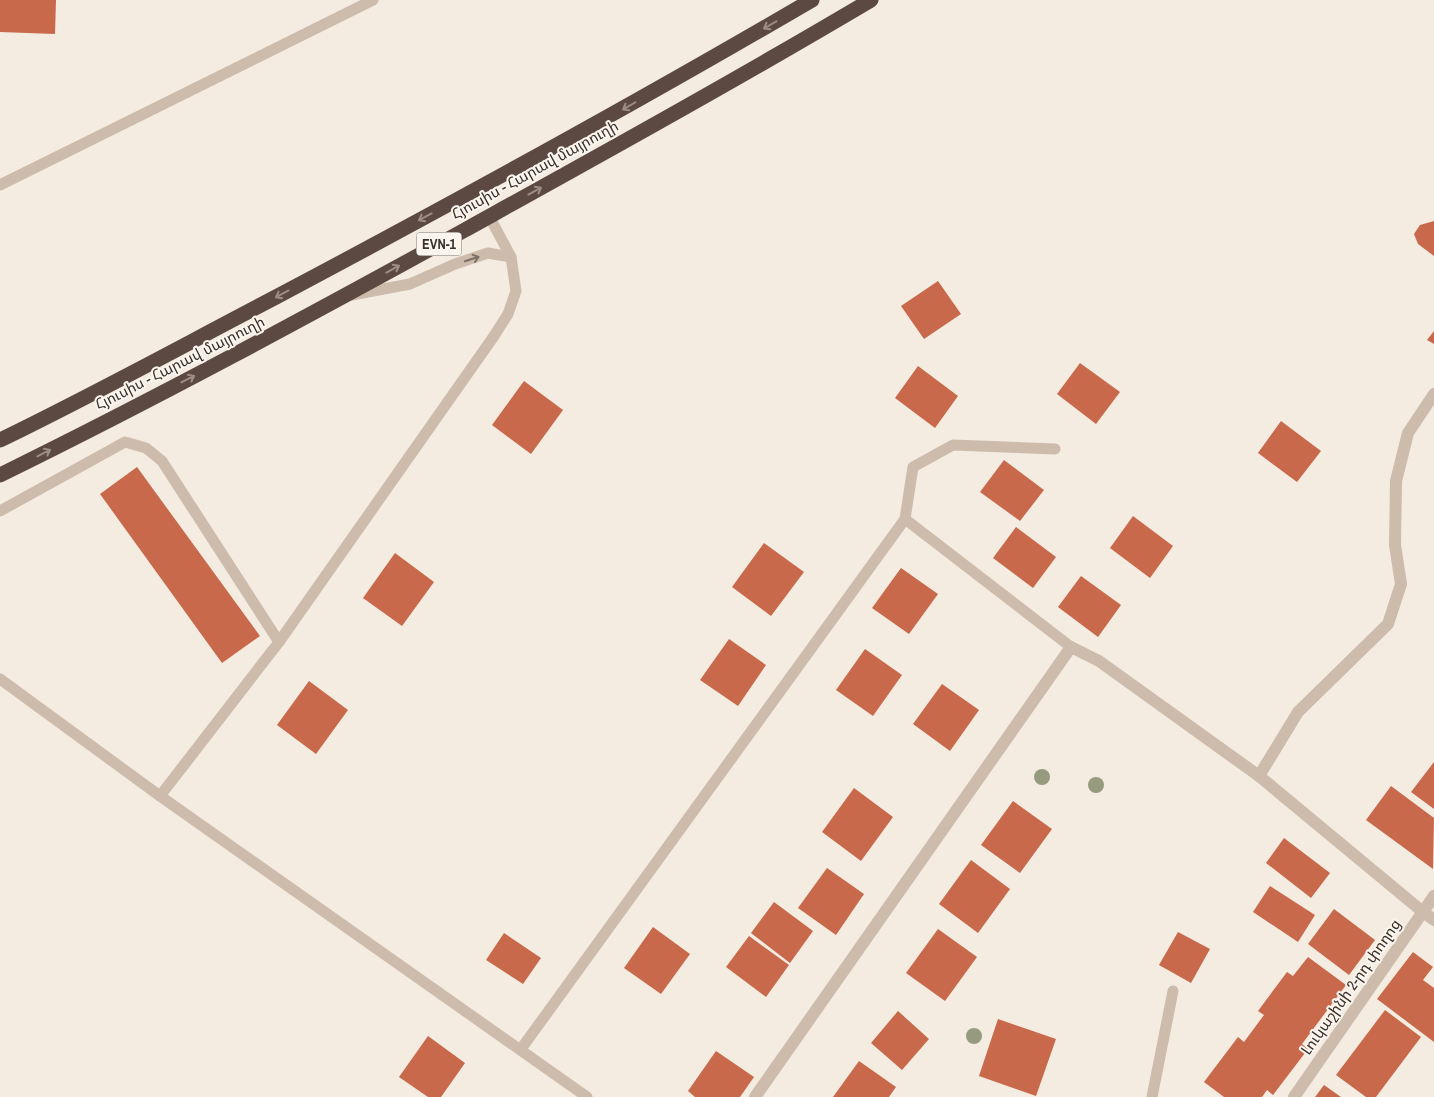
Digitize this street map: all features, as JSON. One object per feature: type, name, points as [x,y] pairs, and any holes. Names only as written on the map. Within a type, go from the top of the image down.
[{"type":"highway","name":"Հյուսիս - Հարավ մայրուղի","points":[[0,440],[62,410],[587,130],[812,0]]},
{"type":"highway","name":"Հյուսիս - Հարավ մայրուղի","points":[[0,475],[342,297],[781,53],[871,0]]},
{"type":"street","points":[[1259,776],[1298,712],[1388,624],[1400,584],[1395,545],[1396,481],[1408,434],[1434,394]]},
{"type":"street","points":[[755,1097],[1071,647],[1099,661],[1259,776],[1434,920]]},
{"type":"street","name":"Լուկաշինի 2-րդ փողոց","points":[[1294,1097],[1434,896]]},
{"type":"lane","points":[[0,185],[373,0]]},
{"type":"lane","points":[[160,796],[279,642],[503,322],[516,291],[511,257],[489,216]]},
{"type":"lane","points":[[342,297],[410,284],[455,264],[488,254],[511,257]]},
{"type":"lane","points":[[0,511],[125,442],[146,448],[162,461],[279,642]]},
{"type":"lane","points":[[521,1049],[905,519],[913,467],[952,445],[1055,449]]},
{"type":"lane","points":[[905,519],[1071,647]]},
{"type":"lane","points":[[0,679],[160,796],[587,1097]]},
{"type":"lane","points":[[1152,1097],[1172,991]]},
{"type":"building","points":[[0,0],[56,0],[55,34],[0,32]]},
{"type":"building","points":[[1434,221],[1434,256],[1418,244],[1414,234],[1420,225]]},
{"type":"building","points":[[938,281],[961,314],[924,339],[901,306]]},
{"type":"building","points":[[1434,331],[1434,344],[1427,340]]},
{"type":"building","points":[[1080,363],[1120,392],[1096,424],[1057,394]]},
{"type":"building","points":[[918,366],[958,396],[935,428],[895,398]]},
{"type":"building","points":[[524,381],[563,410],[531,454],[492,425]]},
{"type":"building","points":[[1281,421],[1321,451],[1297,482],[1258,453]]},
{"type":"building","points":[[1004,460],[1044,490],[1020,521],[980,492]]},
{"type":"building","points":[[137,467],[260,636],[222,663],[100,494]]},
{"type":"building","points":[[1133,516],[1173,546],[1150,578],[1110,548]]},
{"type":"building","points":[[1016,527],[1056,557],[1033,588],[993,558]]},
{"type":"building","points":[[764,543],[804,572],[771,616],[732,587]]},
{"type":"building","points":[[395,553],[434,582],[402,626],[363,598]]},
{"type":"building","points":[[901,568],[938,594],[909,634],[872,608]]},
{"type":"building","points":[[1081,576],[1121,605],[1098,637],[1058,607]]},
{"type":"building","points":[[729,639],[766,665],[738,706],[700,680]]},
{"type":"building","points":[[865,649],[902,675],[873,716],[836,690]]},
{"type":"building","points":[[309,681],[348,710],[316,754],[277,725]]},
{"type":"building","points":[[942,684],[979,710],[950,751],[913,724]]},
{"type":"building","points":[[1434,762],[1434,809],[1411,792]]},
{"type":"building","points":[[1391,786],[1434,818],[1433,869],[1366,820]]},
{"type":"building","points":[[854,788],[893,817],[861,861],[822,832]]},
{"type":"building","points":[[1013,801],[1052,829],[1020,873],[981,845]]},
{"type":"building","points":[[1284,838],[1330,873],[1311,898],[1266,863]]},
{"type":"building","points":[[971,860],[1010,889],[978,933],[939,904]]},
{"type":"building","points":[[827,868],[864,894],[836,935],[798,908]]},
{"type":"building","points":[[1270,886],[1315,915],[1298,942],[1253,912]]},
{"type":"building","points":[[774,902],[813,931],[790,963],[751,933]]},
{"type":"building","points":[[1334,909],[1375,940],[1349,975],[1308,944]]},
{"type":"building","points":[[653,927],[690,954],[661,994],[624,968]]},
{"type":"building","points":[[938,929],[977,957],[945,1001],[906,973]]},
{"type":"building","points":[[1178,932],[1210,949],[1191,983],[1159,965]]},
{"type":"building","points":[[504,933],[541,958],[523,984],[486,960]]},
{"type":"building","points":[[749,936],[789,965],[766,997],[726,967]]},
{"type":"building","points":[[1413,952],[1433,967],[1423,980],[1434,988],[1434,1042],[1377,999]]},
{"type":"building","points":[[1308,957],[1346,985],[1302,1044],[1308,1049],[1273,1095],[1267,1090],[1262,1097],[1224,1097],[1204,1082],[1238,1037],[1244,1042],[1264,1015],[1258,1011],[1287,972],[1293,976]]},
{"type":"building","points":[[1385,1010],[1421,1037],[1376,1097],[1366,1097],[1336,1075]]},
{"type":"building","points":[[898,1011],[929,1039],[902,1070],[871,1043]]},
{"type":"building","points":[[998,1019],[1056,1039],[1036,1096],[979,1076]]},
{"type":"building","points":[[428,1036],[465,1063],[441,1097],[428,1097],[399,1077]]},
{"type":"building","points":[[716,1051],[754,1077],[740,1097],[695,1097],[688,1091]]},
{"type":"building","points":[[859,1061],[896,1087],[889,1097],[833,1097]]},
{"type":"building","points":[[1324,1085],[1341,1097],[1315,1097]]}]
